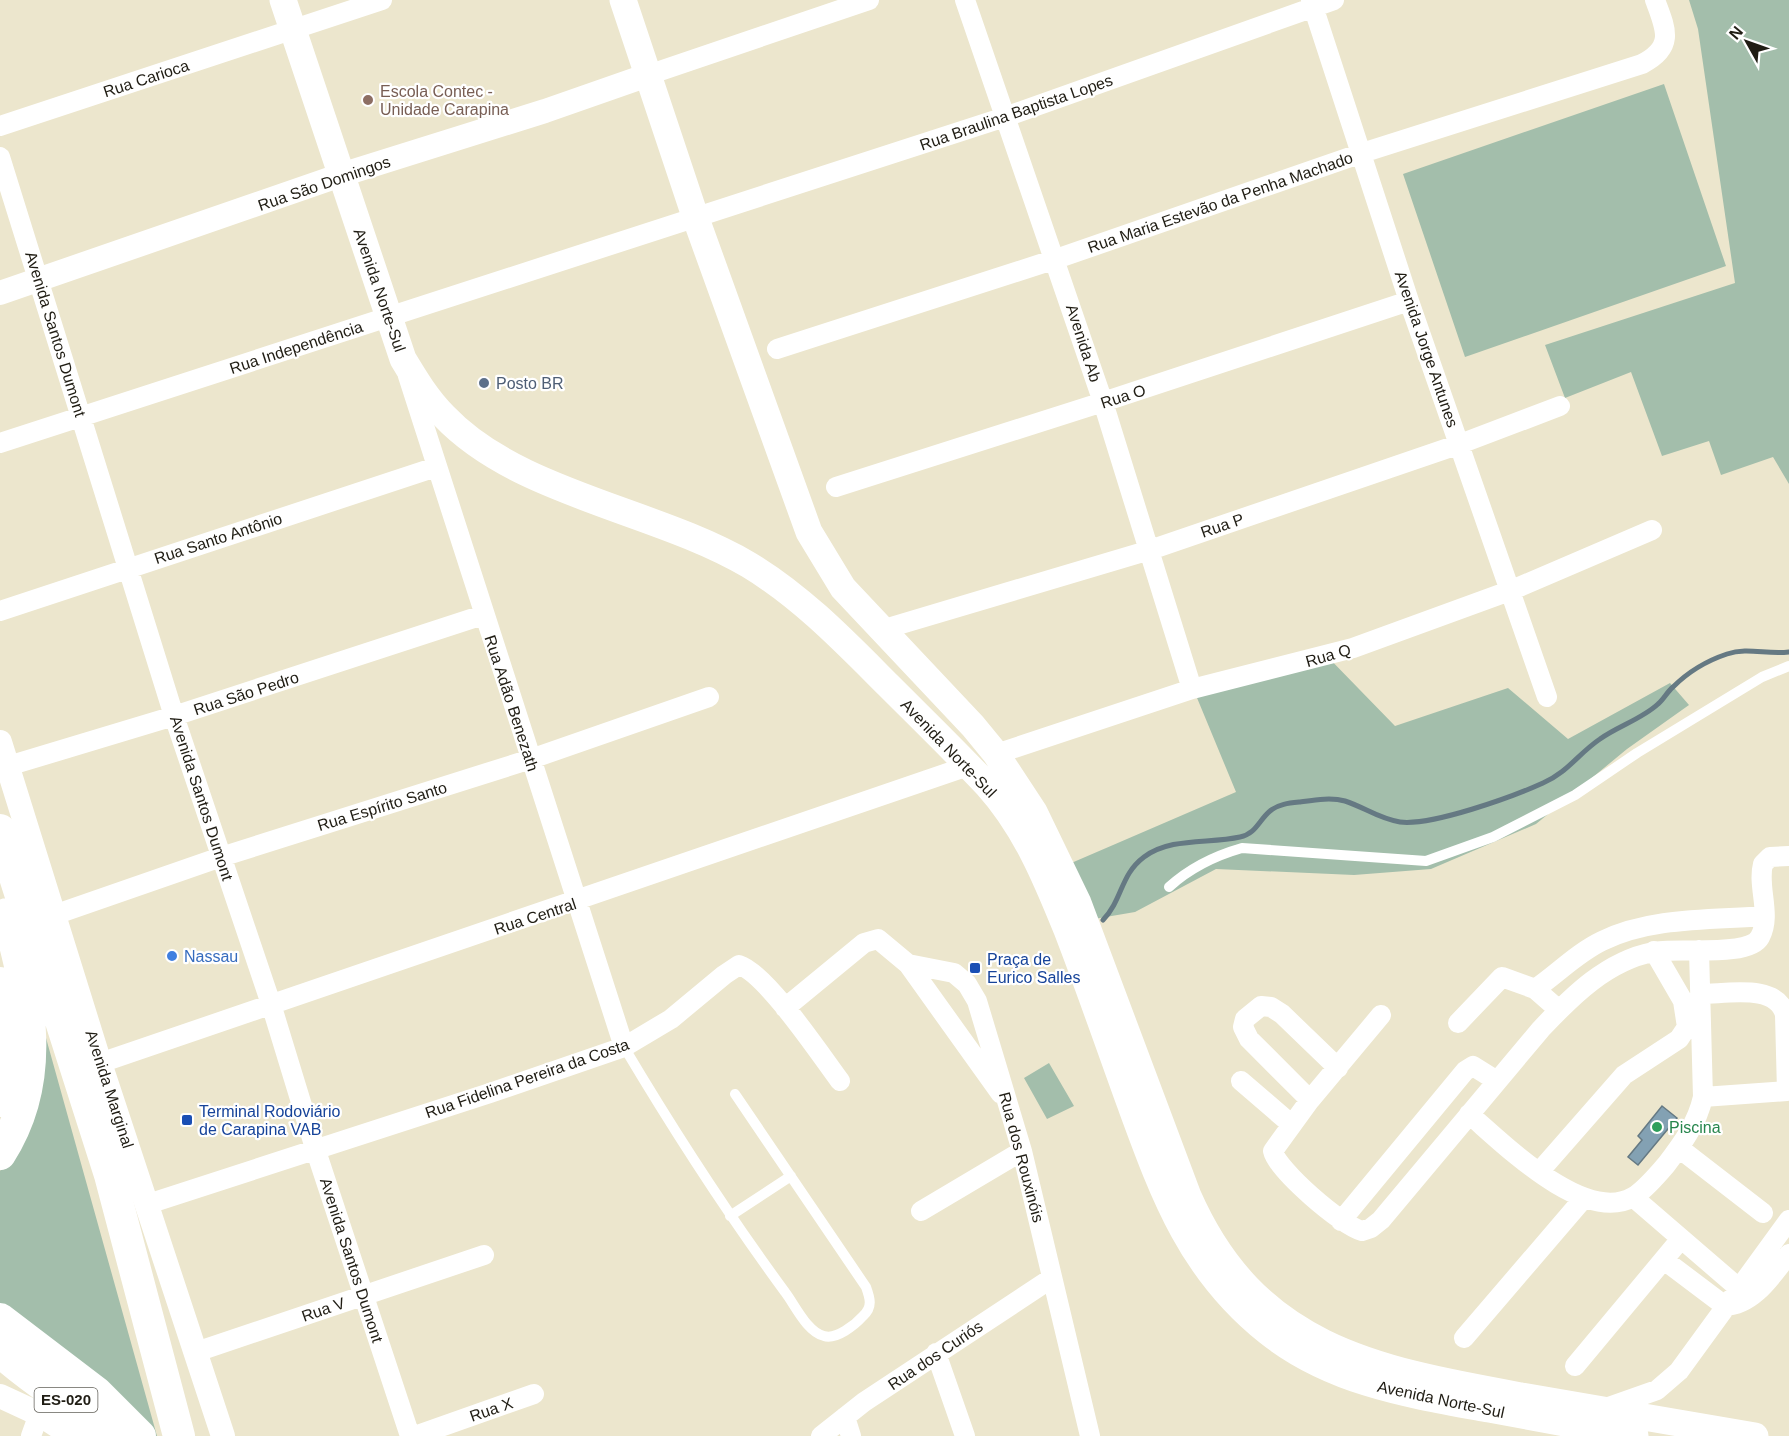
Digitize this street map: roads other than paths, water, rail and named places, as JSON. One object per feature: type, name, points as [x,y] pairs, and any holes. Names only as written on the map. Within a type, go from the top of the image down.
[{"type":"main road","name":"Avenida Norte-Sul","points":[[283,0],[403,359],[443,415],[480,447],[504,461],[709,544],[773,581],[835,632],[1004,805],[1035,855],[1071,941],[1166,1199],[1190,1246],[1229,1297],[1284,1344],[1326,1368],[1390,1391],[1635,1436]]},
{"type":"main road","name":"Avenida Norte-Sul","points":[[623,0],[695,216],[809,532],[843,588],[954,704],[996,754],[1034,812],[1062,865],[1196,1214],[1207,1234],[1243,1283],[1276,1314],[1312,1337],[1381,1367],[1451,1383],[1755,1436]]},
{"type":"main road","points":[[0,830],[110,1175],[179,1436]]},
{"type":"main road","points":[[0,893],[27,993],[22,1056],[0,1101]]},
{"type":"main road","points":[[0,983],[11,1013],[28,1086],[20,1114],[0,1154]]},
{"type":"main road","points":[[0,1319],[97,1393],[140,1436]]},
{"type":"main road","name":"ES-020","points":[[7,1360],[71,1403],[110,1436]]},
{"type":"street","name":"Rua Carioca","points":[[0,126],[382,0]]},
{"type":"street","points":[[648,75],[869,0]]},
{"type":"street","name":"Avenida Ab","points":[[965,0],[1056,259],[1150,550],[1192,690]]},
{"type":"street","name":"Rua Braulina Baptista Lopes","points":[[695,216],[1005,117],[1312,3],[1334,0]]},
{"type":"street","name":"Rua Maria Estevão da Penha Machado","points":[[777,349],[1056,259],[1362,153],[1634,67],[1660,51],[1665,31],[1655,0]]},
{"type":"street","name":"Avenida Jorge Antunes","points":[[1312,3],[1409,301],[1512,590],[1547,697]]},
{"type":"street","name":"Rua São Domingos","points":[[0,293],[341,175],[545,111],[648,75]]},
{"type":"street","name":"Avenida Santos Dumont","points":[[0,157],[174,716],[412,1436]]},
{"type":"street","name":"Rua Independência","points":[[0,443],[695,216]]},
{"type":"street","name":"Rua O","points":[[836,487],[1409,301]]},
{"type":"street","name":"Rua Adão Benezath","points":[[403,359],[416,407],[624,1047]]},
{"type":"street","name":"Rua P","points":[[881,630],[1150,550],[1460,444],[1560,406]]},
{"type":"street","name":"Rua Santo Antônio","points":[[0,611],[436,467]]},
{"type":"street","name":"Rua Q","points":[[996,754],[1192,690],[1353,648],[1512,590],[1652,530]]},
{"type":"street","name":"Rua São Pedro","points":[[8,766],[174,716],[483,615]]},
{"type":"street","name":"Rua Espírito Santo","points":[[54,915],[221,857],[531,759],[709,697]]},
{"type":"street","name":"Avenida Marginal","points":[[0,742],[100,1063],[223,1436]]},
{"type":"street","name":"Rua Central","points":[[100,1063],[577,902],[968,766]]},
{"type":"street","points":[[1381,1016],[1310,1100],[1274,1147],[1273,1155],[1282,1167],[1341,1221],[1362,1231],[1376,1226],[1559,1010],[1593,980],[1612,968],[1654,951],[1753,945],[1762,934],[1764,916],[1761,876],[1763,864],[1770,857],[1789,856]]},
{"type":"street","points":[[1535,989],[1552,974],[1602,940],[1653,925],[1764,916]]},
{"type":"street","name":"Rua dos Rouxinóis","points":[[785,1008],[864,944],[878,939],[908,964],[954,973],[971,989],[1010,1106],[1022,1151],[1090,1436]]},
{"type":"street","points":[[1469,1114],[1539,1172],[1584,1197],[1614,1202],[1633,1197],[1662,1169],[1679,1148],[1697,1119],[1703,1097],[1702,994],[1699,950]]},
{"type":"street","points":[[1539,1172],[1624,1075],[1678,1039],[1687,1027],[1683,1001],[1654,951]]},
{"type":"street","points":[[908,964],[1010,1106]]},
{"type":"street","name":"Rua Fidelina Pereira da Costa","points":[[148,1204],[624,1047],[671,1019],[739,965],[754,974],[785,1008],[840,1081]]},
{"type":"street","points":[[1458,1023],[1502,977],[1535,989],[1559,1010]]},
{"type":"street","points":[[1702,994],[1759,994],[1775,998],[1781,1004],[1785,1015],[1787,1091],[1703,1097]]},
{"type":"street","points":[[1310,1100],[1249,1039],[1244,1027],[1249,1014],[1261,1006],[1276,1010],[1338,1068]]},
{"type":"street","points":[[1341,1221],[1465,1071],[1473,1066],[1497,1081]]},
{"type":"street","points":[[1241,1081],[1292,1124]]},
{"type":"street","points":[[1679,1148],[1763,1213]]},
{"type":"street","points":[[921,1211],[1022,1151]]},
{"type":"street","points":[[1464,1338],[1584,1197]]},
{"type":"street","points":[[1633,1197],[1745,1293]]},
{"type":"street","points":[[1745,1293],[1789,1220]]},
{"type":"street","points":[[1575,1366],[1680,1239]]},
{"type":"street","points":[[1600,1410],[1641,1397],[1668,1381],[1696,1349],[1725,1306],[1745,1293],[1789,1254]]},
{"type":"street","name":"Rua V","points":[[196,1352],[484,1255]]},
{"type":"street","points":[[1664,1260],[1725,1306]]},
{"type":"street","name":"Rua dos Curiós","points":[[821,1436],[844,1417],[936,1353],[1052,1278]]},
{"type":"street","points":[[936,1353],[966,1436]]},
{"type":"street","name":"Rua X","points":[[412,1436],[534,1394]]},
{"type":"street","points":[[0,1396],[35,1425],[73,1436]]},
{"type":"street","points":[[844,1417],[851,1436]]},
{"type":"lane","points":[[1169,887],[1183,874],[1214,856],[1242,848],[1426,861],[1493,837],[1575,795],[1637,753],[1762,677],[1789,666]]},
{"type":"lane","points":[[624,1047],[730,1216],[817,1332],[829,1337],[854,1324],[869,1310],[870,1302],[866,1287],[735,1094]]},
{"type":"lane","points":[[730,1216],[791,1176]]},
{"type":"water","name":"Piscina","points":[[1662,1106],[1677,1118],[1638,1165],[1628,1157],[1642,1140],[1638,1136]]},
{"type":"waterway","points":[[1103,920],[1110,912],[1130,871],[1144,857],[1166,846],[1240,837],[1254,830],[1266,815],[1280,805],[1322,799],[1340,800],[1400,822],[1431,820],[1472,809],[1512,796],[1551,779],[1600,739],[1652,709],[1685,676],[1712,660],[1742,651],[1789,652]]},
{"type":"place","name":"Escola Contec - Unidade Carapina","points":[[368,100]]},
{"type":"place","name":"Posto BR","points":[[484,383]]},
{"type":"place","name":"Nassau","points":[[172,956]]},
{"type":"place","name":"Praça de Eurico Salles","points":[[975,968]]},
{"type":"place","name":"Terminal Rodoviário de Carapina VAB","points":[[187,1120]]},
{"type":"place","name":"Piscina","points":[[1657,1127]]}]
